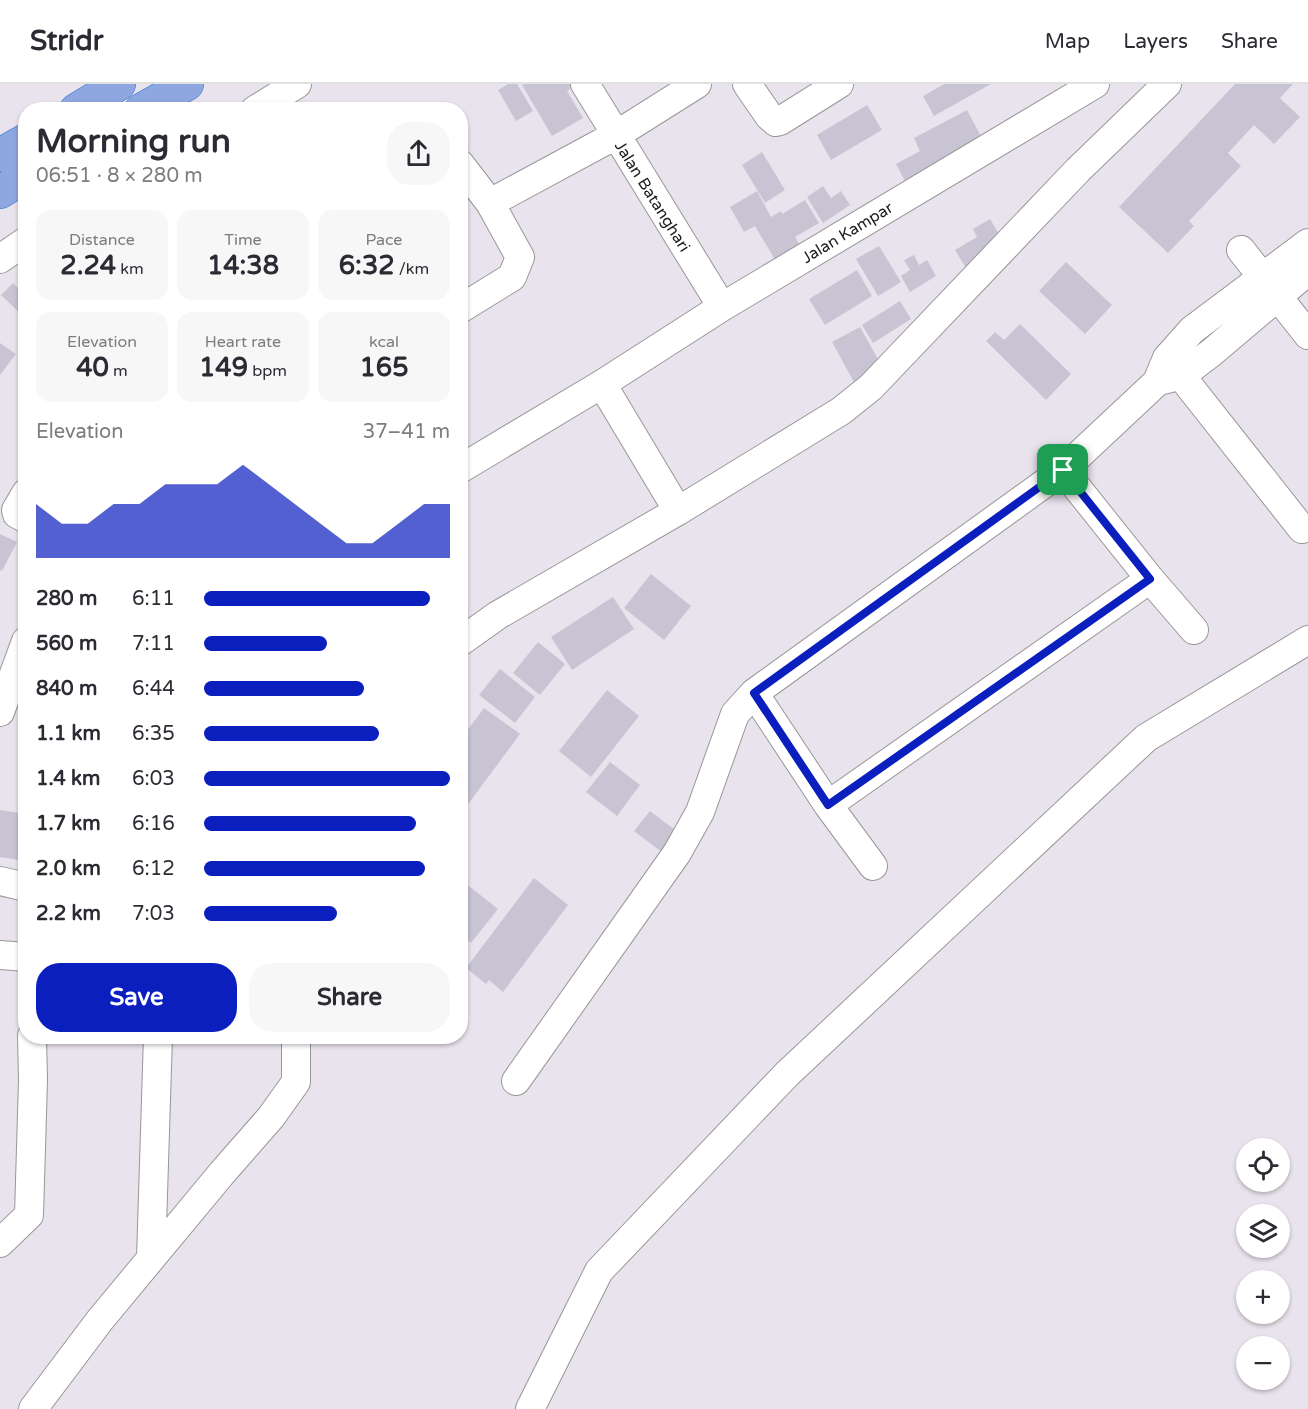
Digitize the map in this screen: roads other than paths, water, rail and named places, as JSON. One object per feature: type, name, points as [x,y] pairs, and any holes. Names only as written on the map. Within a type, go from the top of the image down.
[{"type":"highway","points":[[89,102],[119,84]]},
{"type":"highway","points":[[155,102],[187,84]]},
{"type":"highway","points":[[0,155],[18,145]]},
{"type":"highway","points":[[0,192],[18,181]]},
{"type":"street","points":[[268,102],[297,84]]},
{"type":"street","name":"Jalan Batanghari","points":[[585,84],[722,307]]},
{"type":"street","points":[[490,203],[616,135],[697,84]]},
{"type":"street","points":[[747,84],[768,116],[776,122],[839,84]]},
{"type":"street","name":"Jalan Kampar","points":[[468,464],[602,384],[1066,91],[1095,84]]},
{"type":"street","points":[[468,636],[498,615],[678,511],[841,411],[871,387],[1078,170],[1167,84]]},
{"type":"street","points":[[468,174],[490,203],[520,257],[512,278],[468,304]]},
{"type":"street","points":[[516,1081],[677,853],[700,812],[735,714],[754,693],[1063,470],[1168,372],[1269,288],[1308,243]]},
{"type":"street","points":[[0,259],[18,247]]},
{"type":"street","points":[[1241,250],[1308,335]]},
{"type":"street","points":[[1269,288],[1308,271]]},
{"type":"street","points":[[1168,372],[1302,529]]},
{"type":"street","points":[[602,384],[678,511]]},
{"type":"street","points":[[1063,470],[1194,630]]},
{"type":"street","points":[[828,805],[1150,579]]},
{"type":"street","points":[[530,1409],[599,1271],[787,1074],[1146,738],[1308,640]]},
{"type":"street","points":[[7,705],[18,668]]},
{"type":"street","points":[[754,693],[828,805],[873,866]]},
{"type":"street","points":[[0,881],[18,885]]},
{"type":"street","points":[[0,955],[18,956]]},
{"type":"street","points":[[3,1238],[29,1215],[32,1044]]},
{"type":"street","points":[[151,1258],[158,1044]]},
{"type":"street","points":[[33,1409],[44,1392],[151,1258],[271,1117],[296,1082],[296,1044]]}]
